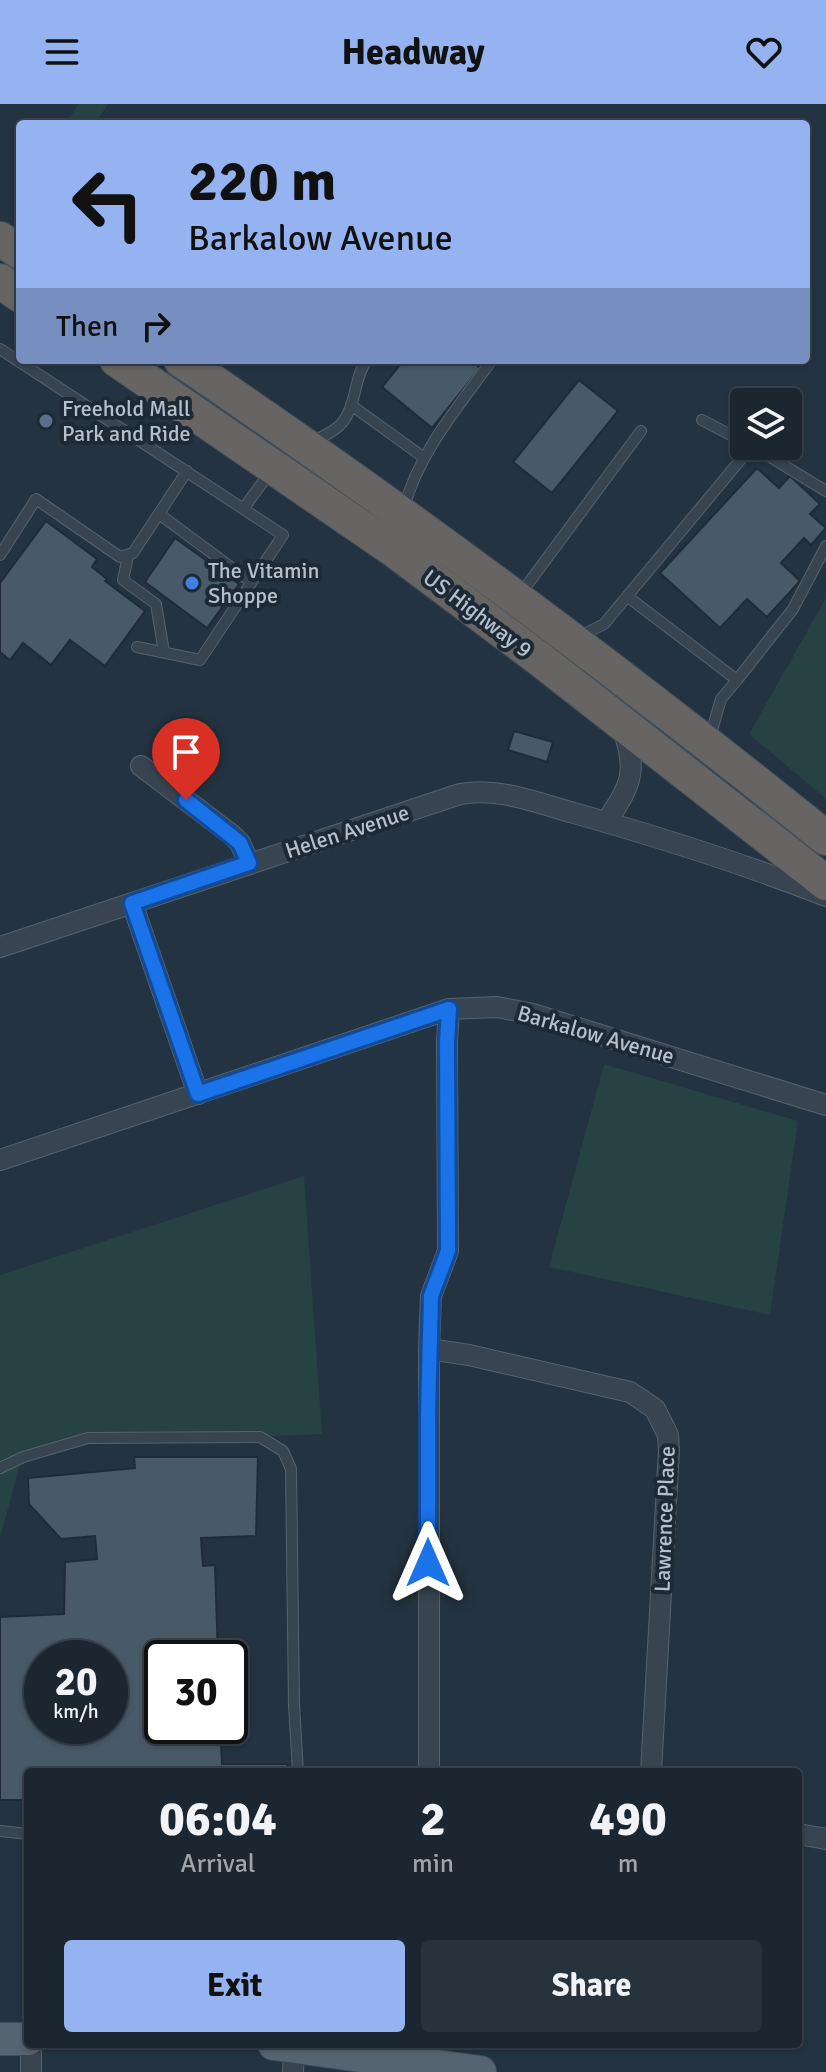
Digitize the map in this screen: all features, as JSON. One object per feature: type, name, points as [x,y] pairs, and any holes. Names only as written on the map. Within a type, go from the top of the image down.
[{"type":"highway","name":"US Highway 9","points":[[123,364],[394,550],[620,721],[826,883]]},
{"type":"highway","name":"US Highway 9","points":[[187,364],[307,445],[574,639],[826,838]]},
{"type":"main road","points":[[0,2039],[24,2041]]},
{"type":"main road","points":[[297,2054],[480,2072]]},
{"type":"street","points":[[606,822],[624,795],[633,771],[629,746],[620,721]]},
{"type":"street","points":[[141,766],[232,835],[240,843],[249,863]]},
{"type":"street","name":"Helen Avenue","points":[[0,947],[460,794],[475,792],[511,795],[606,822],[826,896]]},
{"type":"street","points":[[132,903],[198,1094]]},
{"type":"street","name":"Barkalow Avenue","points":[[0,1160],[449,1009],[497,1007],[524,1012],[826,1105]]},
{"type":"street","points":[[429,1768],[429,1349],[431,1296],[448,1251],[449,1009]]},
{"type":"street","name":"Lawrence Place","points":[[429,1349],[469,1355],[630,1392],[655,1409],[663,1421],[669,1450],[651,1768]]},
{"type":"street","points":[[802,1835],[826,1839]]},
{"type":"street","points":[[29,2048],[31,2072]]},
{"type":"lane","points":[[23,364],[283,535],[200,660],[137,647]]},
{"type":"lane","points":[[307,445],[340,425],[351,405],[364,364]]},
{"type":"lane","points":[[402,514],[411,481],[423,457],[489,364]]},
{"type":"lane","points":[[351,405],[423,457]]},
{"type":"lane","points":[[702,420],[730,435]]},
{"type":"lane","points":[[518,598],[641,431]]},
{"type":"lane","points":[[574,639],[604,624],[741,460]]},
{"type":"lane","points":[[775,460],[826,491]]},
{"type":"lane","points":[[243,509],[274,466]]},
{"type":"lane","points":[[0,555],[36,499],[120,557],[128,556],[187,471]]},
{"type":"lane","points":[[159,514],[251,582]]},
{"type":"lane","points":[[708,743],[721,699],[793,609],[826,546]]},
{"type":"lane","points":[[128,556],[123,580],[156,604],[164,652]]},
{"type":"lane","points":[[628,597],[737,680]]},
{"type":"lane","points":[[0,1468],[23,1457],[88,1438],[260,1437],[283,1451],[291,1469],[298,1768]]},
{"type":"lane","points":[[0,1831],[24,1834]]},
{"type":"green space","points":[[78,104],[108,104],[98,120],[69,120]]},
{"type":"green space","points":[[826,598],[826,799],[749,734]]},
{"type":"green space","points":[[604,1064],[798,1121],[770,1315],[549,1267]]},
{"type":"green space","points":[[304,1176],[322,1434],[49,1446],[22,1457],[0,1538],[0,1275]]},
{"type":"building","points":[[401,364],[475,364],[480,368],[432,428],[382,387]]},
{"type":"building","points":[[579,380],[618,411],[552,493],[513,462]]},
{"type":"building","points":[[757,468],[779,488],[790,476],[820,504],[810,514],[826,528],[811,545],[804,538],[781,563],[800,581],[767,617],[747,599],[720,628],[660,573]]},
{"type":"building","points":[[46,521],[97,559],[92,567],[107,579],[105,581],[145,611],[105,666],[70,640],[51,665],[23,643],[10,660],[0,652],[0,583]]},
{"type":"building","name":"The Vitamin Shoppe","points":[[175,538],[239,584],[207,628],[145,582]]},
{"type":"building","points":[[514,731],[553,742],[547,762],[508,750]]},
{"type":"building","points":[[134,1457],[258,1457],[256,1536],[201,1538],[203,1566],[215,1565],[217,1640],[144,1640],[144,1744],[221,1744],[222,1764],[287,1764],[288,1768],[24,1768],[24,1800],[0,1800],[0,1617],[64,1614],[65,1562],[97,1559],[95,1536],[61,1539],[29,1504],[28,1478],[135,1468]]},
{"type":"place","name":"Freehold Mall Park and Ride","points":[[46,421]]},
{"type":"place","name":"The Vitamin Shoppe","points":[[192,583]]},
{"type":"route","points":[[186,800],[240,843],[249,863],[132,903],[198,1094],[449,1009],[448,1251],[431,1296],[428,1563]]}]
